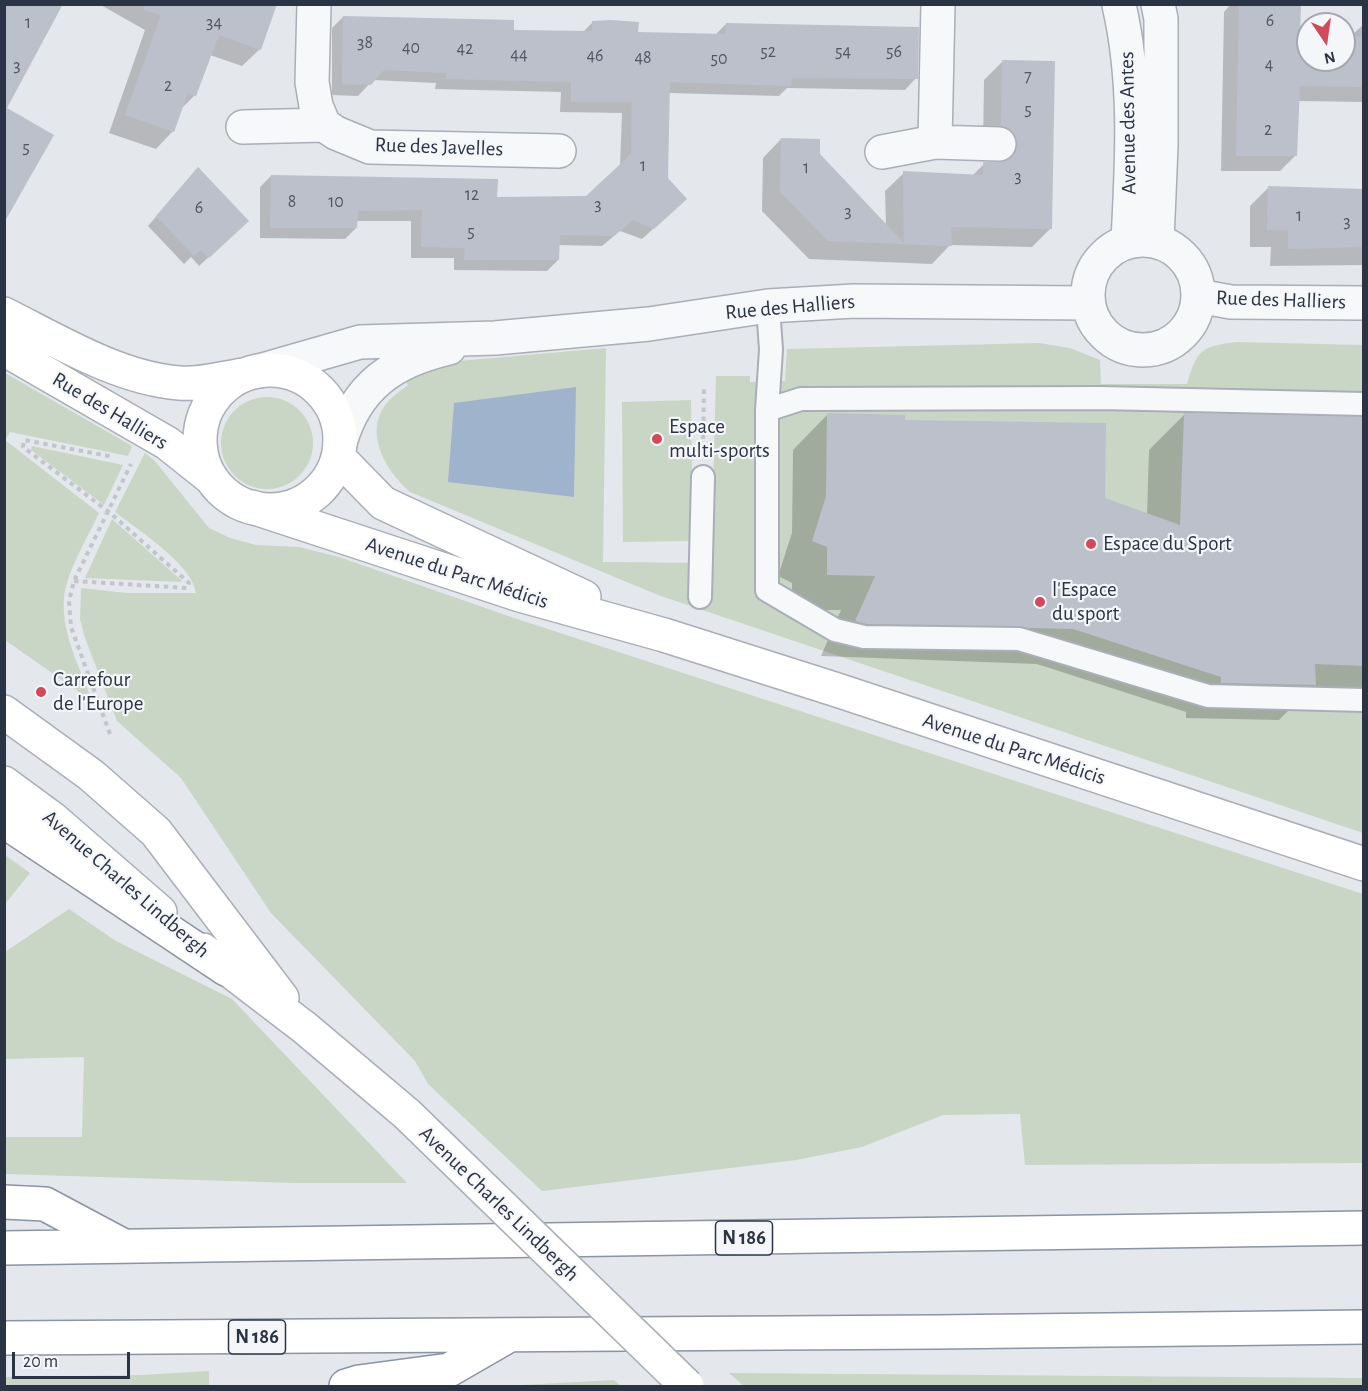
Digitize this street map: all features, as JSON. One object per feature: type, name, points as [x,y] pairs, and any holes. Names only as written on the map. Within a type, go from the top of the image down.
[{"type":"main road","name":"Rue des Halliers","points":[[4,314],[113,366],[163,381],[181,383],[253,373]]},
{"type":"main road","name":"Rue des Halliers","points":[[4,349],[167,442],[212,479]]},
{"type":"main road","points":[[277,370],[310,382],[323,394],[339,426],[339,450],[326,482],[305,500],[279,509],[252,507],[229,496],[212,479],[201,449],[204,418],[221,391],[253,373],[277,370]]},
{"type":"main road","name":"Avenue du Parc Médicis","points":[[339,450],[383,503],[664,635]]},
{"type":"main road","name":"Avenue du Parc Médicis","points":[[252,507],[520,595],[664,635],[1364,864]]},
{"type":"main road","name":"Avenue Charles Lindbergh","points":[[4,712],[92,775],[156,832],[305,1028]]},
{"type":"main road","name":"Avenue Charles Lindbergh","points":[[4,783],[53,819],[225,969],[305,1028],[407,1114],[687,1386]]},
{"type":"main road","points":[[4,821],[225,969]]},
{"type":"main road","points":[[4,1202],[45,1204],[124,1246]]},
{"type":"main road","name":"N 186","points":[[4,1248],[1364,1228]]},
{"type":"main road","name":"N 186","points":[[4,1338],[510,1336],[1364,1327]]},
{"type":"main road","points":[[346,1386],[359,1382],[449,1370],[510,1336]]},
{"type":"street","points":[[243,127],[324,125],[316,106],[312,82],[314,4]]},
{"type":"street","points":[[934,142],[938,4]]},
{"type":"street","name":"Avenue des Antes","points":[[1142,241],[1132,147],[1131,75],[1119,5],[1138,8],[1148,4]]},
{"type":"street","name":"Avenue des Antes","points":[[1142,241],[1161,146],[1161,19],[1158,4]]},
{"type":"street","name":"Rue des Javelles","points":[[324,125],[347,140],[370,147],[559,151]]},
{"type":"street","points":[[882,152],[934,142],[999,144]]},
{"type":"street","points":[[1142,241],[1172,248],[1190,266],[1198,296],[1196,310],[1188,328],[1160,348],[1141,351],[1123,347],[1106,337],[1093,321],[1087,303],[1088,285],[1095,267],[1112,249],[1142,241]]},
{"type":"street","name":"Rue des Halliers","points":[[1198,296],[1231,302],[1364,303]]},
{"type":"street","name":"Rue des Halliers","points":[[253,373],[360,342],[495,338],[649,324],[768,306],[877,300],[1087,303]]},
{"type":"street","name":"Rue des Halliers","points":[[339,450],[352,408],[372,385],[391,370],[430,353],[495,338]]},
{"type":"lane","points":[[768,306],[771,350],[767,410],[766,590],[835,630],[864,637],[1019,639],[1208,696],[1364,700]]},
{"type":"lane","points":[[767,410],[801,399],[1101,398],[1364,404]]},
{"type":"lane","points":[[700,597],[702,477]]},
{"type":"path","points":[[702,477],[704,386]]},
{"type":"path","points":[[74,581],[187,588],[189,583],[109,512],[34,457],[23,447],[24,440],[133,461],[109,512],[74,581],[69,601],[71,627],[110,734]]},
{"type":"green space","name":"l'Espace du sport","points":[[1237,342],[1363,345],[1363,833],[658,595],[410,492],[388,466],[378,445],[377,423],[381,412],[393,397],[408,385],[403,377],[436,363],[606,348],[603,562],[711,563],[716,376],[750,376],[750,382],[785,381],[787,349],[1039,343],[1070,348],[1100,360],[1101,384],[1187,384],[1194,364],[1202,352],[1215,345]]},
{"type":"green space","points":[[5,373],[132,446],[128,456],[10,432],[5,440]]},
{"type":"green space","points":[[267,397],[285,401],[299,411],[309,425],[313,443],[309,461],[299,475],[285,485],[267,489],[249,485],[235,475],[225,461],[221,443],[225,425],[235,411],[249,401]]},
{"type":"green space","name":"Espace multi-sports","points":[[691,400],[693,541],[623,542],[622,402]]},
{"type":"green space","points":[[5,440],[99,513],[71,570],[65,590],[64,604],[71,647],[92,701],[5,640]]},
{"type":"green space","points":[[32,446],[123,465],[104,505],[31,450]]},
{"type":"green space","points":[[145,453],[154,460],[209,528],[230,538],[256,545],[299,547],[339,557],[514,618],[1363,894],[1363,1163],[1025,1165],[1020,1114],[943,1115],[862,1147],[796,1160],[542,1191],[428,1084],[415,1061],[271,913],[181,778],[117,721],[85,638],[80,619],[81,588],[127,593],[196,593],[193,582],[175,560],[115,512]]},
{"type":"green space","points":[[112,519],[181,580],[182,582],[85,578]]},
{"type":"green space","points":[[5,855],[30,873],[5,904]]},
{"type":"green space","points":[[69,909],[116,941],[232,999],[407,1183],[293,1183],[5,1174],[5,1137],[82,1137],[84,1057],[5,1059],[5,952]]},
{"type":"green space","points":[[209,1371],[209,1386],[5,1386],[5,1377],[142,1375]]},
{"type":"green space","points":[[729,1373],[1363,1378],[1364,1386],[744,1386]]},
{"type":"green space","points":[[614,1380],[621,1386],[503,1386]]},
{"type":"water","points":[[576,387],[574,497],[448,482],[454,403]]},
{"type":"building","points":[[4,4],[63,4],[7,108],[54,135],[4,223]]},
{"type":"building","points":[[145,4],[277,4],[261,50],[219,35],[196,96],[188,93],[174,132],[125,115],[161,15],[144,10]]},
{"type":"building","points":[[1239,4],[1301,4],[1301,12],[1296,12],[1296,72],[1356,72],[1356,36],[1364,36],[1364,87],[1300,86],[1297,156],[1236,156]]},
{"type":"building","points":[[343,16],[514,20],[514,30],[592,31],[592,21],[611,20],[639,22],[638,32],[725,34],[726,23],[919,27],[918,79],[792,78],[791,86],[670,82],[668,178],[687,199],[654,229],[633,220],[614,236],[560,235],[559,260],[464,260],[465,248],[421,247],[422,210],[358,211],[357,228],[270,228],[271,175],[498,179],[497,197],[586,196],[631,154],[632,102],[571,102],[571,82],[446,79],[446,73],[384,70],[371,85],[342,84]]},
{"type":"building","points":[[1002,60],[1055,61],[1052,229],[951,227],[952,246],[828,241],[780,192],[781,138],[820,139],[820,154],[904,243],[903,171],[983,175],[983,162],[1007,161],[1015,153],[1018,145],[1016,136],[1009,128],[1001,126]]},
{"type":"building","points":[[198,167],[249,221],[209,258],[201,250],[194,256],[156,216]]},
{"type":"building","points":[[1268,186],[1364,189],[1364,247],[1288,249],[1288,230],[1267,230]]},
{"type":"building","name":"Espace du Sport","points":[[827,413],[905,415],[905,420],[1106,423],[1105,498],[1180,525],[1184,413],[1364,417],[1364,666],[1315,664],[1316,685],[1221,683],[1221,677],[1073,629],[866,624],[855,621],[875,576],[827,575],[827,547],[812,541],[826,496]]},
{"type":"place","name":"Espace multi-sports","points":[[657,439]]},
{"type":"place","name":"Espace du Sport","points":[[1091,544]]},
{"type":"place","name":"l'Espace du sport","points":[[1040,602]]},
{"type":"place","name":"Carrefour de l'Europe","points":[[41,692]]}]
